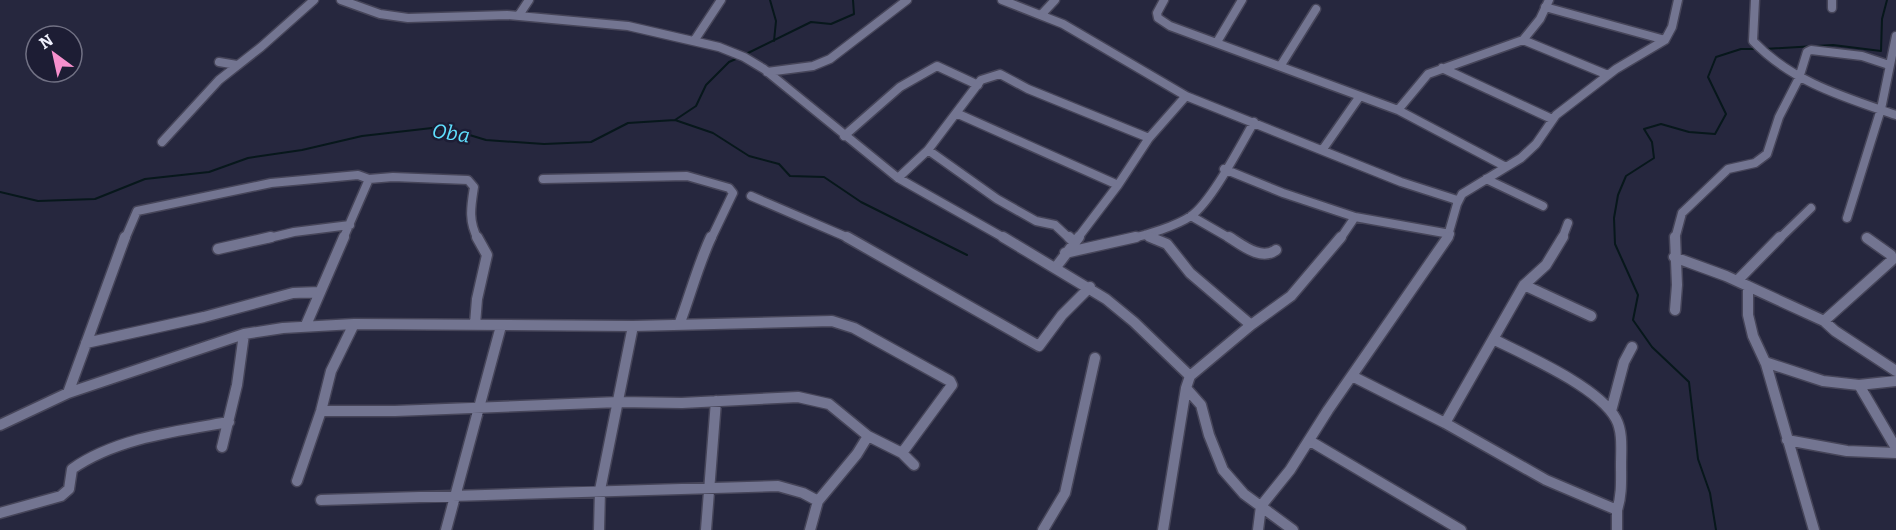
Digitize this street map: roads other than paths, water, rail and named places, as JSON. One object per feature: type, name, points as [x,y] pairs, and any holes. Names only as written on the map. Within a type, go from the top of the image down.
[{"type":"street","points":[[162,142],[206,93],[314,0]]},
{"type":"street","points":[[341,0],[380,14],[408,18],[519,15],[628,26],[732,52],[767,72],[898,178],[1090,287],[1134,322],[1190,376]]},
{"type":"street","points":[[519,15],[529,0]]},
{"type":"street","points":[[694,41],[721,0]]},
{"type":"street","points":[[767,72],[813,66],[836,56],[907,0]]},
{"type":"street","points":[[1002,0],[1063,24],[1186,96],[1401,182],[1457,200]]},
{"type":"street","points":[[1041,15],[1055,0]]},
{"type":"street","points":[[1164,0],[1157,13],[1158,18],[1163,22],[1398,110],[1506,167]]},
{"type":"street","points":[[1217,42],[1242,0]]},
{"type":"street","points":[[1755,0],[1753,40],[1761,50],[1799,78],[1896,115]]},
{"type":"street","points":[[1258,530],[1261,506],[1310,441],[1352,376],[1441,252],[1449,234],[1457,200],[1462,194],[1506,167],[1536,144],[1552,119],[1608,75],[1665,40],[1672,27],[1675,1]]},
{"type":"street","points":[[1398,110],[1428,74],[1523,40],[1540,20],[1547,3],[1665,40]]},
{"type":"street","points":[[1281,65],[1316,9]]},
{"type":"street","points":[[1848,218],[1881,110],[1896,36]]},
{"type":"street","points":[[1523,40],[1608,75]]},
{"type":"street","points":[[1675,310],[1677,285],[1674,235],[1682,213],[1728,169],[1755,164],[1767,154],[1779,117],[1799,78],[1804,57],[1811,50],[1862,56],[1889,64]]},
{"type":"street","points":[[219,62],[237,65]]},
{"type":"street","points":[[844,136],[910,79],[931,68],[937,66],[978,85]]},
{"type":"street","points":[[1442,68],[1552,119]]},
{"type":"street","points":[[898,178],[928,150],[978,85],[988,76],[1000,74],[1028,89],[1149,138]]},
{"type":"street","points":[[1056,267],[1118,185],[1149,138],[1186,96]]},
{"type":"street","points":[[1323,149],[1360,96]]},
{"type":"street","points":[[956,113],[1118,185]]},
{"type":"street","points":[[1065,253],[1145,235],[1191,216],[1203,204],[1254,122]]},
{"type":"street","points":[[928,150],[997,199],[1036,221],[1055,225],[1074,241]]},
{"type":"street","points":[[1224,169],[1283,193],[1355,217],[1449,234]]},
{"type":"street","points":[[68,393],[133,216],[137,211],[271,183],[358,175],[369,179],[393,177],[461,179],[474,184],[471,227],[487,255],[477,299],[476,324]]},
{"type":"street","points":[[543,179],[687,176],[729,188],[734,193],[702,256],[695,285],[679,325]]},
{"type":"street","points":[[306,325],[369,179]]},
{"type":"street","points":[[1486,179],[1543,206]]},
{"type":"street","points":[[751,196],[861,243],[1039,346],[1062,315],[1090,287]]},
{"type":"street","points":[[1811,208],[1749,267],[1742,284],[1753,336],[1765,362],[1814,530]]},
{"type":"street","points":[[1191,216],[1259,254],[1272,254],[1276,250]]},
{"type":"street","points":[[1163,530],[1186,388],[1190,376],[1251,325],[1291,296],[1342,236],[1355,217]]},
{"type":"street","points":[[1444,423],[1524,285],[1546,268],[1559,248],[1568,223]]},
{"type":"street","points":[[218,249],[294,232],[350,225]]},
{"type":"street","points":[[1167,244],[1169,226]]},
{"type":"street","points":[[1145,235],[1167,244],[1190,273],[1251,325]]},
{"type":"street","points":[[1824,321],[1892,260],[1891,255],[1867,238]]},
{"type":"street","points":[[1674,257],[1742,284],[1824,321],[1835,331],[1896,371]]},
{"type":"street","points":[[1524,285],[1591,316]]},
{"type":"street","points":[[86,343],[204,317],[293,293],[320,292]]},
{"type":"street","points":[[0,425],[68,393],[244,334],[306,325],[633,326],[839,322],[950,381],[952,385],[902,453]]},
{"type":"street","points":[[297,481],[321,411],[331,371],[354,324]]},
{"type":"street","points":[[446,530],[501,326]]},
{"type":"street","points":[[599,530],[600,490],[633,326]]},
{"type":"street","points":[[222,447],[237,385],[244,334]]},
{"type":"street","points":[[1493,339],[1581,388],[1611,411],[1617,421],[1621,445],[1622,498],[1617,510],[1617,530]]},
{"type":"street","points":[[1611,411],[1620,382],[1621,365],[1632,347]]},
{"type":"street","points":[[1043,530],[1065,493],[1095,358]]},
{"type":"street","points":[[1765,362],[1823,381],[1859,385],[1896,381]]},
{"type":"street","points":[[1352,376],[1444,423],[1546,480],[1617,510]]},
{"type":"street","points":[[1859,385],[1896,448]]},
{"type":"street","points":[[1186,388],[1201,405],[1209,435],[1223,470],[1245,494],[1293,530]]},
{"type":"street","points":[[321,411],[395,411],[798,397],[829,404],[868,436],[902,453],[914,465]]},
{"type":"street","points":[[706,530],[716,401]]},
{"type":"street","points":[[0,513],[61,496],[69,489],[72,469],[86,459],[135,442],[228,422]]},
{"type":"street","points":[[810,530],[818,501],[857,454],[868,436]]},
{"type":"street","points":[[1787,440],[1847,451],[1896,453]]},
{"type":"street","points":[[1310,441],[1461,530]]},
{"type":"street","points":[[321,500],[778,486],[802,493],[818,501]]},
{"type":"waterway","points":[[770,0],[776,21],[774,40]]},
{"type":"waterway","name":"Oba","points":[[774,40],[811,22],[831,24],[854,14],[853,0]]},
{"type":"waterway","points":[[1765,49],[1833,45],[1881,51],[1882,19],[1887,0]]},
{"type":"waterway","name":"Oba","points":[[746,54],[774,40]]},
{"type":"waterway","points":[[1716,530],[1710,493],[1698,459],[1689,382],[1652,347],[1633,320],[1638,295],[1615,244],[1614,218],[1618,195],[1626,176],[1654,158],[1652,142],[1644,129],[1661,124],[1689,132],[1715,134],[1726,114],[1708,77],[1716,57],[1741,49],[1756,49]]},
{"type":"waterway","name":"Oba","points":[[675,120],[696,106],[706,85],[729,62],[738,58]]},
{"type":"waterway","name":"Oba","points":[[0,192],[38,201],[95,199],[145,179],[209,172],[248,158],[302,150],[362,136],[432,128],[453,130],[486,140],[544,144],[591,142],[628,123],[675,120]]},
{"type":"waterway","points":[[675,120],[713,133],[749,156],[779,164],[790,176],[824,177],[861,202],[967,255]]}]
